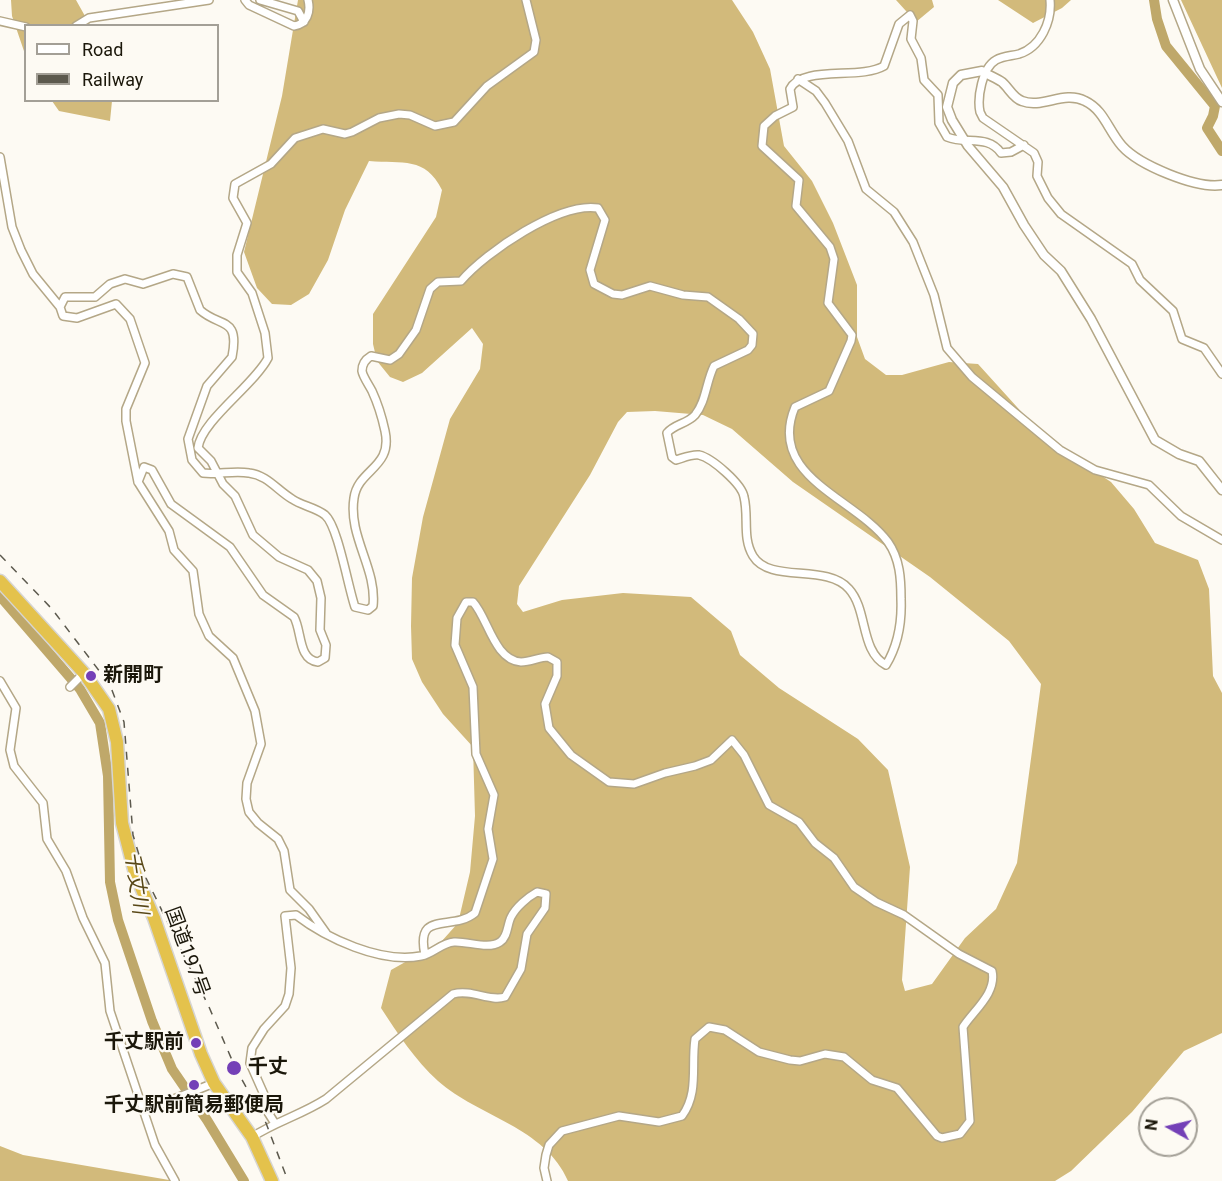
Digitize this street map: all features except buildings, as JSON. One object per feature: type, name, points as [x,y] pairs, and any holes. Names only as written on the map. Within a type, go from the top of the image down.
[{"type":"highway","name":"国道197号","points":[[0,581],[82,675],[98,690],[115,725],[119,801],[127,851],[154,918],[201,1054],[208,1085],[252,1137],[272,1181]]},
{"type":"street","points":[[79,24],[89,18],[209,0]]},
{"type":"street","points":[[245,0],[249,5],[294,27],[303,22],[310,9],[308,0]]},
{"type":"street","points":[[260,0],[298,11],[303,22]]},
{"type":"street","points":[[138,482],[144,467],[152,470],[171,504],[230,547],[263,595],[294,617],[303,649],[309,659],[313,662],[322,660],[327,650],[320,630],[321,598],[317,581],[308,570],[279,557],[253,535],[235,496],[223,484],[218,472],[198,448],[199,440],[227,405],[251,383],[268,358],[265,333],[252,293],[237,272],[237,255],[247,223],[233,198],[235,184],[271,164],[290,142],[310,131],[323,129],[345,134],[379,118],[399,114],[410,115],[435,126],[454,122],[488,86],[534,52],[536,40],[526,0]]},
{"type":"street","points":[[1050,0],[1047,24],[1035,44],[1020,53],[995,60],[985,73],[980,112],[983,118],[1034,153],[1038,162],[1039,183],[1061,214],[1132,264],[1140,280],[1173,311],[1182,339],[1204,348],[1222,374]]},
{"type":"street","points":[[1173,0],[1200,69],[1222,102]]},
{"type":"street","points":[[60,307],[65,297],[95,297],[110,284],[125,279],[143,284],[173,274],[187,277],[200,310],[228,324],[232,330],[232,357],[207,386],[188,439],[192,460],[199,471],[208,474],[249,472],[266,478],[294,501],[314,508],[328,517],[339,545],[346,580],[355,608],[368,610],[373,606],[374,594],[354,527],[354,497],[362,481],[381,461],[386,445],[378,407],[362,372],[364,363],[371,356],[390,360],[399,354],[416,330],[430,289],[438,282],[461,281],[487,255],[542,222],[582,208],[598,208],[605,220],[590,270],[594,284],[613,294],[622,295],[650,286],[683,295],[708,297],[739,319],[753,334],[752,345],[748,350],[714,366],[701,404],[694,416],[672,427],[667,433],[672,458],[676,460],[699,455],[720,467],[735,483],[744,496],[748,545],[759,564],[770,568],[830,577],[848,588],[857,602],[873,654],[886,665],[897,643],[901,605],[901,579],[893,550],[876,529],[804,469],[792,452],[788,439],[788,428],[795,407],[829,391],[851,342],[850,331],[828,303],[835,268],[830,247],[796,206],[799,180],[762,146],[767,122],[793,107],[790,89],[798,80],[877,70],[887,60],[899,24],[910,15],[914,21],[911,39],[921,58],[924,80],[940,100],[939,123],[947,136],[964,140],[987,141],[995,145],[1001,153],[1011,152],[1024,145]]},
{"type":"street","points":[[0,21],[24,27]]},
{"type":"street","points":[[1222,185],[1205,185],[1144,165],[1122,147],[1109,130],[1099,109],[1082,99],[1048,99],[1038,103],[1022,101],[1004,83],[985,73],[961,75],[954,83],[947,107],[964,140],[1003,187],[1044,255],[1061,271],[1092,319],[1155,440],[1179,454],[1199,461],[1222,490]]},
{"type":"street","points":[[798,80],[816,91],[825,103],[848,141],[866,189],[894,212],[913,242],[934,295],[947,348],[967,372],[1060,450],[1095,470],[1149,484],[1181,516],[1222,540]]},
{"type":"street","points":[[0,157],[12,226],[21,250],[33,274],[60,307],[63,316],[77,318],[116,304],[130,318],[145,363],[126,408],[126,420],[138,482],[169,531],[174,550],[193,571],[199,614],[209,636],[233,658],[255,711],[261,744],[247,783],[246,799],[249,812],[258,823],[278,839],[284,851],[290,890],[309,909],[328,935]]},
{"type":"street","points":[[425,955],[423,934],[430,926],[462,921],[475,913],[493,859],[488,829],[494,795],[476,754],[473,687],[455,645],[454,634],[460,609],[466,602],[472,602],[479,609],[494,638],[510,657],[519,662],[548,657],[557,662],[557,676],[545,704],[545,719],[558,742],[598,777],[621,785],[645,782],[664,773],[711,760],[732,740],[744,754],[769,805],[800,822],[815,843],[834,858],[854,886],[876,902],[904,915],[959,954],[992,971],[993,983],[985,999],[963,1027],[969,1121],[960,1134],[947,1138],[937,1136],[897,1088],[872,1080],[844,1057],[825,1054],[800,1061],[790,1060],[759,1052],[725,1030],[710,1027],[695,1039],[693,1087],[690,1102],[682,1116],[659,1122],[619,1116],[562,1131],[549,1145],[544,1168],[547,1181]]},
{"type":"street","points":[[70,687],[82,675]]},
{"type":"street","points":[[0,681],[16,708],[10,750],[14,766],[43,803],[47,839],[66,871],[83,918],[105,963],[110,1011],[155,1145],[175,1181]]},
{"type":"street","points":[[252,1137],[274,1122],[304,1113],[326,1099],[453,994],[474,992],[498,999],[505,998],[521,969],[527,934],[545,908],[546,894],[537,892],[520,906],[512,916],[506,936],[500,943],[490,945],[453,942],[425,955],[409,957],[379,953],[340,942],[315,929],[296,915],[285,916],[291,968],[289,994],[285,1006],[264,1029],[252,1048],[250,1063],[266,1099],[264,1106],[274,1122]]},
{"type":"street","points":[[144,1111],[208,1085]]},
{"type":"shaded area","points":[[11,0],[76,0],[89,24],[24,24],[24,51],[12,16]]},
{"type":"shaded area","points":[[298,0],[732,0],[753,32],[770,69],[784,146],[812,181],[833,223],[857,285],[857,337],[865,359],[886,375],[902,375],[949,362],[978,364],[1046,439],[1111,482],[1134,509],[1155,543],[1198,560],[1209,589],[1213,676],[1222,693],[1222,1033],[1184,1051],[1145,1097],[1138,1097],[1138,1105],[1132,1112],[1071,1171],[1055,1181],[568,1181],[544,1148],[528,1135],[472,1104],[438,1081],[407,1046],[381,1008],[391,970],[441,942],[458,923],[470,872],[475,816],[473,747],[443,714],[422,682],[412,659],[412,578],[423,517],[450,419],[480,369],[483,344],[472,328],[422,373],[403,382],[390,377],[377,361],[373,344],[373,314],[436,217],[442,190],[435,179],[420,167],[412,164],[369,161],[345,210],[328,260],[309,294],[291,305],[272,304],[257,288],[244,252],[282,96]],"holes":[[[655,411],[703,415],[732,429],[793,482],[930,577],[1009,641],[1041,684],[1017,863],[996,909],[965,938],[932,984],[905,991],[902,980],[910,867],[888,770],[858,739],[779,688],[740,655],[731,631],[691,597],[623,593],[562,600],[523,612],[517,604],[519,586],[590,475],[618,422],[627,412]]]},
{"type":"shaded area","points":[[896,0],[932,0],[934,7],[916,22]]},
{"type":"shaded area","points":[[998,0],[1071,0],[1062,8],[1033,23]]},
{"type":"shaded area","points":[[1181,0],[1222,0],[1222,88]]},
{"type":"shaded area","points":[[53,102],[112,102],[110,121],[59,111]]},
{"type":"shaded area","points":[[0,1146],[23,1155],[175,1181],[0,1181]]},
{"type":"waterway","points":[[1154,0],[1157,19],[1166,46],[1215,106],[1207,128],[1222,151]]},
{"type":"waterway","name":"千丈川","points":[[0,596],[80,689],[100,723],[108,776],[110,882],[118,920],[152,1021],[172,1069],[207,1120],[244,1181]]},
{"type":"railway","points":[[0,555],[52,609],[110,685],[124,722],[133,835],[146,878],[209,1007],[235,1067],[266,1123],[288,1181]]},
{"type":"place","name":"新開町","points":[[91,676]]},
{"type":"place","name":"千丈駅前","points":[[196,1043]]},
{"type":"place","name":"千丈","points":[[234,1068]]},
{"type":"place","name":"千丈駅前簡易郵便局","points":[[194,1085]]}]
